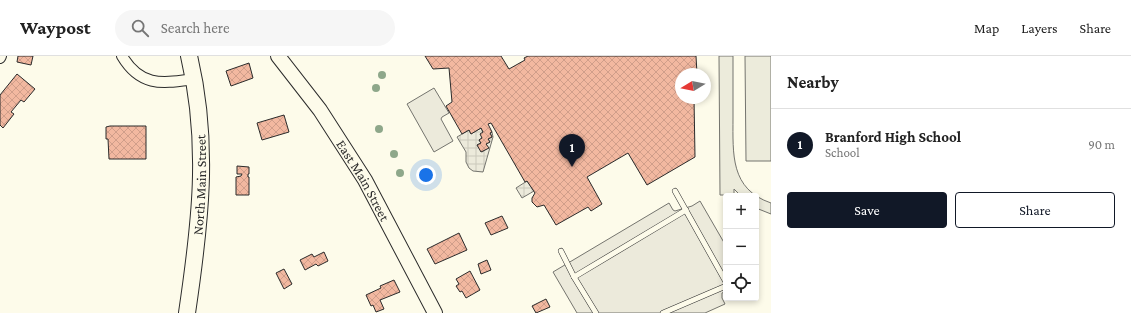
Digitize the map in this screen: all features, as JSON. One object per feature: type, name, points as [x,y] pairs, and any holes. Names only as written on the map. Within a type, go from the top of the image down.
[{"type":"main road","name":"North Main Street","points":[[188,313],[196,250],[202,174],[201,130],[195,79],[189,56]]},
{"type":"street","points":[[122,56],[139,75],[148,80],[168,82],[195,79]]},
{"type":"street","name":"East Main Street","points":[[278,56],[320,110],[365,180],[435,313]]},
{"type":"lane","points":[[675,191],[723,277]]},
{"type":"lane","points":[[574,277],[686,210]]},
{"type":"lane","points":[[561,251],[574,277],[596,313]]},
{"type":"lane","points":[[664,313],[723,287]]},
{"type":"shaded area","points":[[719,56],[733,56],[734,157],[741,179],[753,193],[738,193],[734,189],[734,193],[723,193],[723,195],[720,195]]},
{"type":"shaded area","points":[[745,56],[771,56],[771,161],[746,161]]},
{"type":"shaded area","points":[[434,88],[449,113],[441,119],[453,141],[434,152],[407,104]]},
{"type":"shaded area","points":[[481,128],[483,132],[482,138],[479,140],[481,143],[477,145],[482,152],[488,148],[486,144],[490,142],[488,139],[492,137],[490,133],[492,132],[493,137],[483,172],[473,171],[469,168],[466,162],[466,152],[457,137],[469,130],[471,134]]},
{"type":"shaded area","points":[[527,181],[534,191],[522,198],[516,188]]},
{"type":"shaded area","points":[[759,197],[771,203],[771,214],[759,209]]},
{"type":"shaded area","points":[[700,201],[723,241],[722,298],[725,304],[705,313],[577,313],[553,272],[669,203],[675,211],[692,206]]},
{"type":"building","points":[[18,56],[33,56],[31,65],[17,62]]},
{"type":"building","points":[[425,56],[501,56],[509,69],[525,60],[524,58],[528,56],[696,56],[697,68],[675,68],[675,104],[694,104],[695,157],[647,185],[628,153],[587,177],[602,204],[591,211],[588,207],[556,225],[544,205],[537,207],[532,202],[532,198],[535,193],[527,181],[525,182],[491,123],[488,124],[492,132],[490,133],[492,137],[488,139],[490,142],[486,144],[489,148],[481,152],[477,145],[481,143],[479,140],[482,138],[480,134],[483,132],[481,128],[471,134],[469,130],[462,134],[446,106],[452,102],[449,68],[433,69]]},
{"type":"building","points":[[249,63],[253,78],[231,86],[226,71]]},
{"type":"building","points":[[17,74],[35,89],[24,102],[21,100],[11,112],[14,114],[3,128],[0,125],[0,95]]},
{"type":"building","points":[[284,115],[289,132],[262,140],[257,123]]},
{"type":"building","points":[[146,126],[146,159],[109,159],[106,127]]},
{"type":"building","points":[[237,166],[249,167],[249,195],[236,195],[236,177],[241,176],[242,174],[237,174]]},
{"type":"building","points":[[502,216],[508,228],[491,235],[485,223]]},
{"type":"building","points":[[459,233],[467,250],[435,264],[427,249]]},
{"type":"building","points":[[324,252],[328,261],[318,266],[316,264],[305,270],[300,260],[312,254],[314,257]]},
{"type":"building","points":[[487,260],[491,270],[481,274],[478,264]]},
{"type":"building","points":[[284,269],[292,284],[284,289],[276,273]]},
{"type":"building","points":[[470,271],[480,290],[466,298],[462,291],[460,292],[456,286],[459,284],[456,279]]},
{"type":"building","points":[[394,280],[400,292],[380,300],[384,309],[376,312],[373,305],[371,306],[366,295],[381,288],[380,286]]},
{"type":"building","points":[[546,299],[550,307],[536,313],[532,306]]},
{"type":"place","name":"Branford High School","points":[[572,167]]}]
